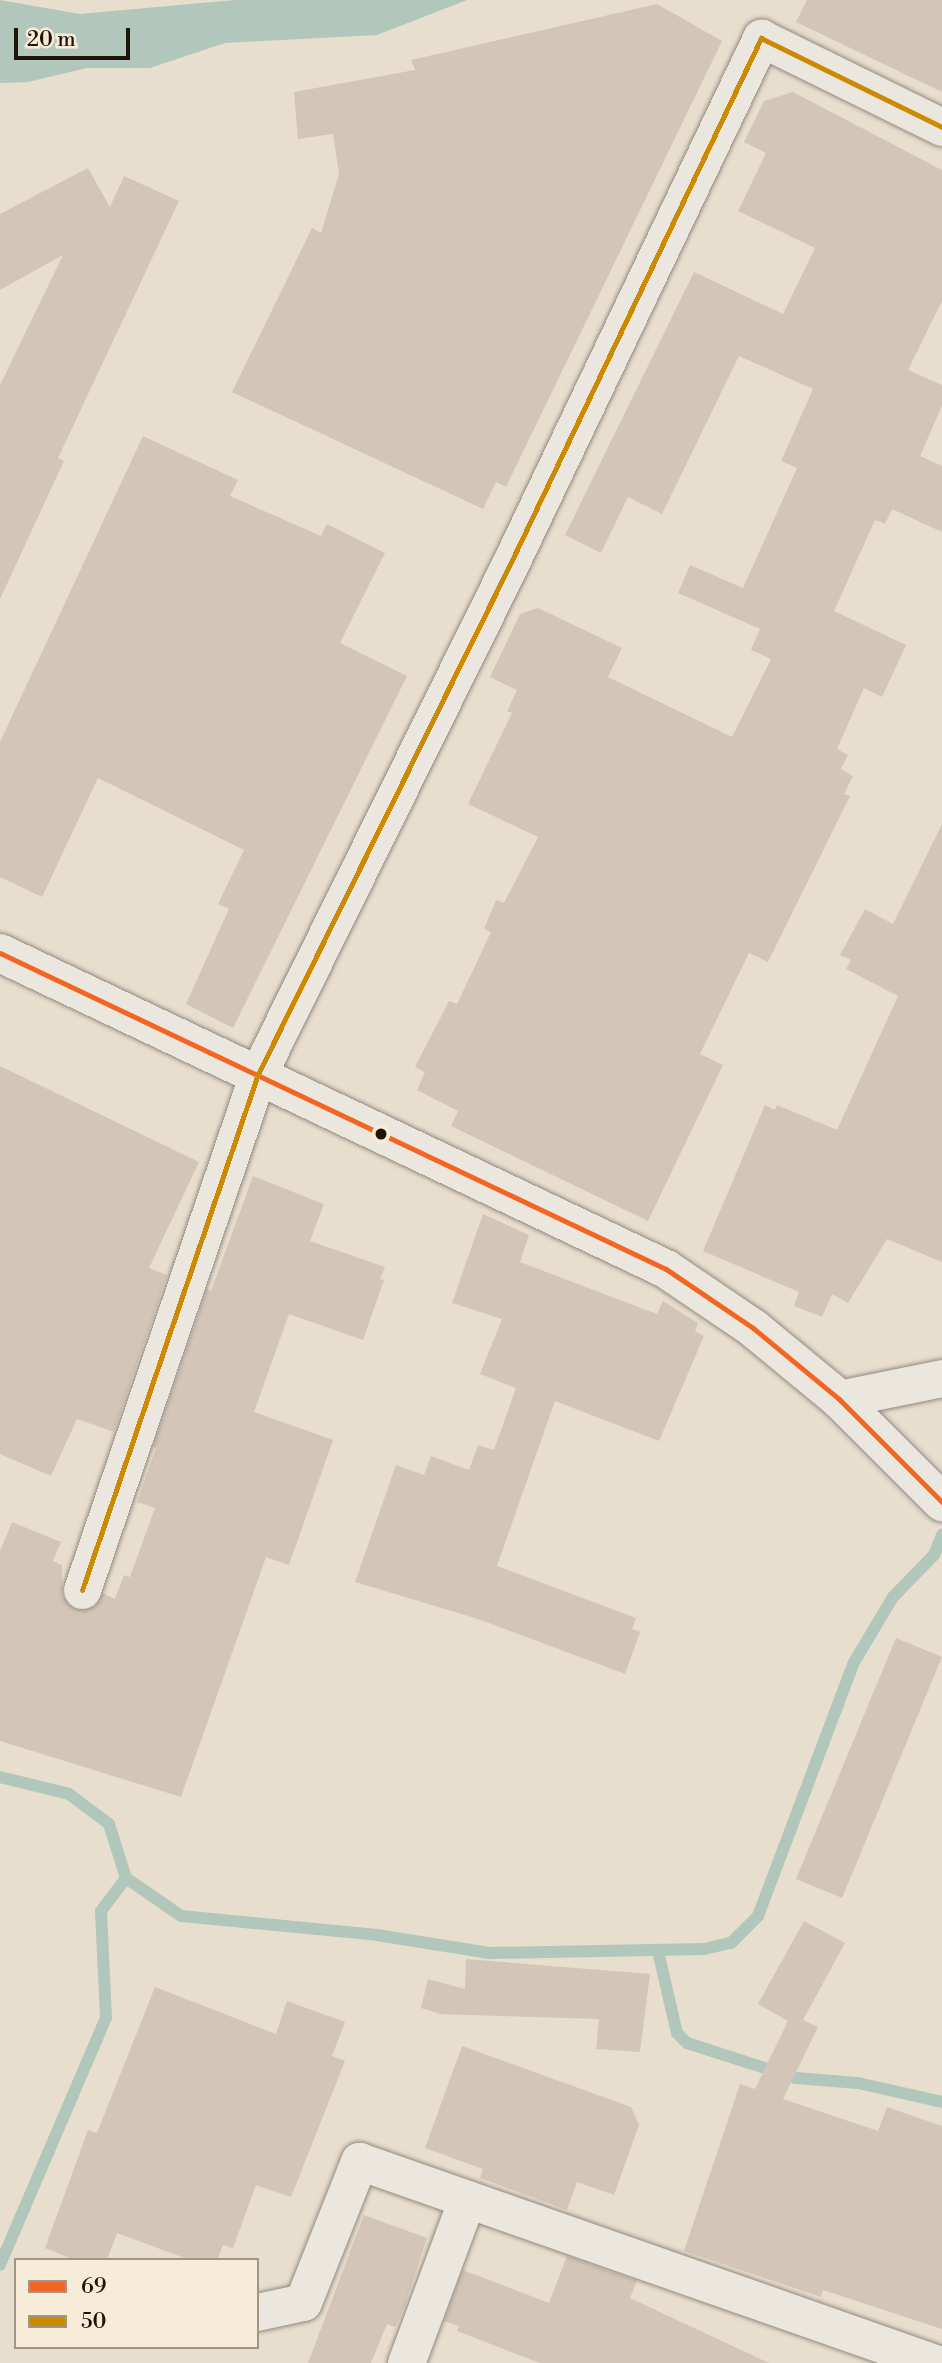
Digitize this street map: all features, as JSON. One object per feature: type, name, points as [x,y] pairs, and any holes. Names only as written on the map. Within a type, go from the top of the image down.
[{"type":"main road","points":[[0,953],[666,1269],[753,1328],[839,1399],[942,1502]]},
{"type":"street","points":[[82,1590],[258,1074],[511,562],[761,38],[942,127]]},
{"type":"street","points":[[839,1399],[942,1378]]},
{"type":"street","points":[[259,2312],[303,2302],[359,2161],[935,2363]]},
{"type":"street","points":[[406,2363],[467,2199]]},
{"type":"shaded area","points":[[0,0],[80,14],[235,0],[467,0],[377,35],[225,43],[150,68],[87,68],[28,82],[0,83]]},
{"type":"building","points":[[807,0],[942,0],[942,92],[796,22]]},
{"type":"building","points":[[657,4],[722,41],[506,487],[496,482],[483,509],[232,392],[312,228],[321,233],[339,174],[333,134],[298,139],[294,92],[415,70],[411,60]]},
{"type":"building","points":[[793,92],[942,170],[942,301],[908,370],[942,385],[942,406],[920,456],[942,466],[942,532],[892,509],[885,524],[875,520],[834,611],[906,645],[882,697],[864,688],[837,749],[848,755],[841,769],[853,776],[844,794],[850,796],[768,962],[749,953],[700,1054],[723,1065],[648,1221],[451,1126],[458,1111],[417,1090],[425,1072],[415,1067],[449,1001],[457,1004],[491,932],[484,929],[496,900],[504,903],[538,837],[468,804],[512,713],[507,711],[517,690],[490,677],[520,614],[538,608],[622,648],[608,677],[732,737],[771,659],[751,650],[760,629],[678,593],[690,565],[743,588],[797,468],[781,461],[813,389],[739,356],[662,514],[628,497],[601,553],[565,535],[694,272],[783,314],[815,248],[738,211],[766,153],[744,142],[764,101]]},
{"type":"building","points":[[88,168],[110,207],[124,176],[179,201],[58,458],[64,461],[0,599],[0,385],[63,255],[0,290],[0,214]]},
{"type":"building","points":[[143,436],[238,480],[230,496],[321,536],[327,524],[385,553],[340,643],[407,676],[233,1028],[186,1004],[229,909],[218,904],[244,850],[98,778],[42,897],[0,877],[0,742]]},
{"type":"building","points":[[942,824],[942,1262],[887,1239],[848,1303],[832,1294],[822,1317],[794,1306],[799,1292],[703,1251],[765,1105],[775,1110],[777,1105],[837,1130],[898,996],[846,969],[851,960],[840,955],[865,909],[893,924]]},
{"type":"building","points":[[0,1066],[199,1162],[149,1268],[167,1275],[114,1432],[77,1419],[51,1476],[0,1454]]},
{"type":"building","points":[[253,1176],[324,1204],[310,1241],[385,1267],[380,1279],[384,1280],[363,1340],[289,1314],[254,1412],[333,1440],[289,1565],[266,1557],[181,1797],[0,1741],[0,1551],[12,1522],[61,1542],[53,1561],[62,1565],[62,1595],[76,1610],[95,1606],[103,1593],[115,1599],[124,1575],[130,1577],[155,1508],[137,1502],[156,1448],[153,1447],[207,1289],[211,1291]]},
{"type":"building","points":[[483,1214],[529,1235],[520,1262],[657,1314],[663,1301],[698,1323],[695,1331],[704,1336],[659,1441],[555,1401],[497,1566],[636,1618],[632,1629],[640,1632],[625,1674],[478,1619],[355,1582],[396,1465],[424,1475],[431,1456],[469,1470],[478,1445],[494,1450],[516,1388],[480,1374],[502,1319],[452,1303]]},
{"type":"building","points":[[896,1638],[942,1657],[842,1898],[796,1879]]},
{"type":"building","points":[[804,1921],[845,1943],[803,2020],[818,2027],[783,2099],[878,2131],[887,2107],[942,2126],[942,2329],[823,2290],[821,2297],[684,2251],[740,2084],[755,2089],[788,2021],[758,2004]]},
{"type":"building","points":[[466,1959],[650,1974],[640,2052],[596,2049],[599,2019],[440,2014],[421,2008],[428,1979],[465,1989]]},
{"type":"building","points":[[155,1987],[276,2034],[287,2001],[345,2022],[332,2056],[345,2061],[291,2197],[256,2185],[233,2248],[223,2245],[218,2258],[185,2258],[117,2233],[108,2258],[69,2258],[45,2248],[88,2130],[97,2133]]},
{"type":"building","points":[[462,2046],[631,2107],[639,2125],[614,2195],[577,2182],[567,2210],[480,2178],[483,2169],[425,2148]]},
{"type":"building","points":[[364,2215],[427,2238],[404,2308],[395,2327],[387,2324],[371,2363],[308,2363]]},
{"type":"building","points":[[567,2256],[637,2281],[630,2298],[769,2363],[540,2363],[457,2331],[459,2326],[444,2321],[463,2270],[549,2303]]},
{"type":"waterway","points":[[0,1777],[69,1794],[109,1824],[126,1878],[181,1916],[377,1935],[490,1953],[704,1949],[731,1943],[758,1916],[853,1664],[893,1597],[934,1555],[942,1535]]},
{"type":"waterway","points":[[0,2265],[106,2018],[101,1911],[126,1878]]},
{"type":"waterway","points":[[658,1951],[677,2033],[687,2043],[796,2078],[858,2083],[942,2102]]},
{"type":"transit line","name":"50","points":[[82,1590],[258,1074],[511,562],[761,38],[942,127]]},
{"type":"transit line","name":"69","points":[[0,953],[666,1269],[753,1328],[839,1399],[942,1502]]}]
